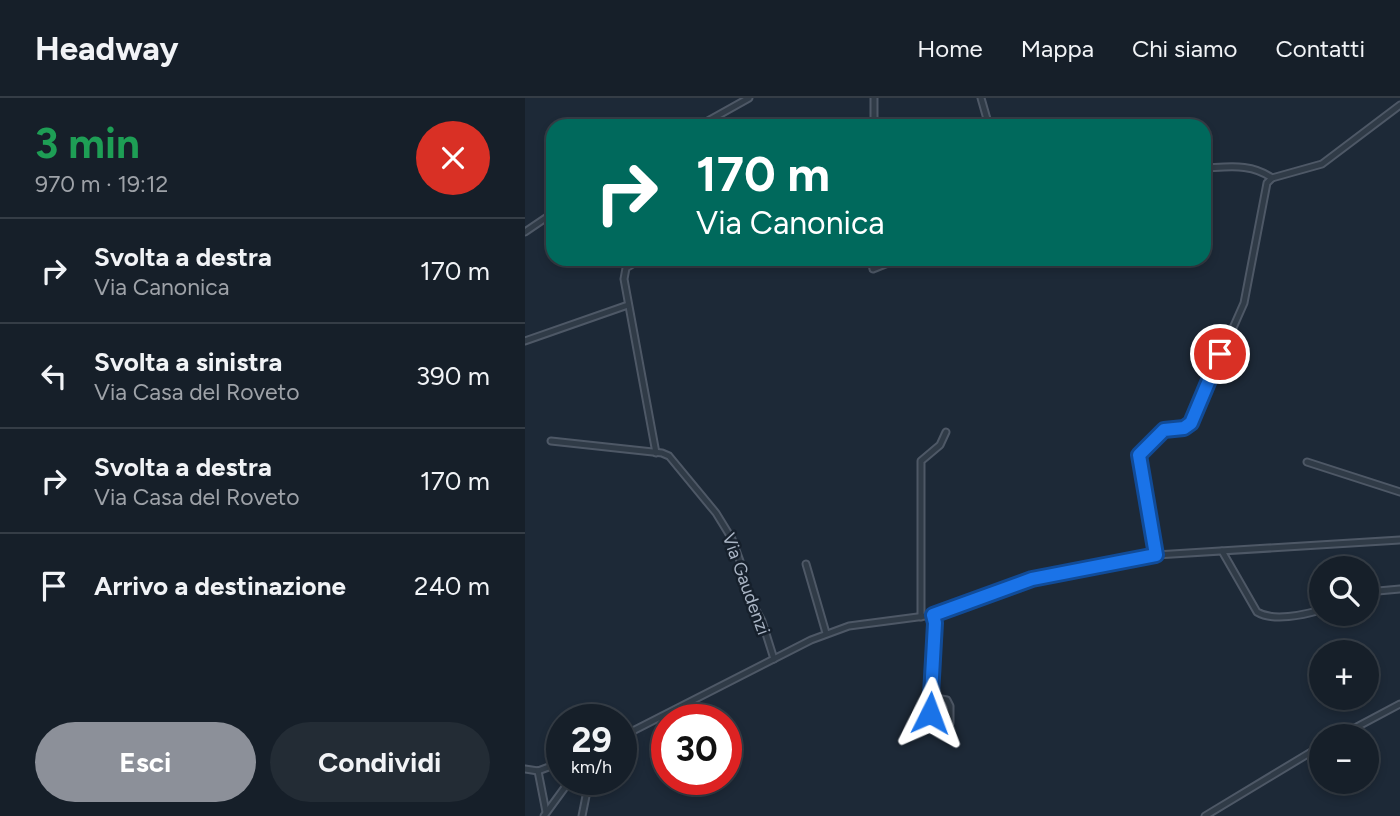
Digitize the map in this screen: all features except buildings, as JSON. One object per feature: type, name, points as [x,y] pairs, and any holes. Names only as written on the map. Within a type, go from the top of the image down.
[{"type":"street","points":[[712,119],[749,98]]},
{"type":"street","points":[[874,98],[874,119]]},
{"type":"street","points":[[981,98],[987,119]]},
{"type":"street","points":[[1156,555],[1139,455],[1164,430],[1184,428],[1191,423],[1244,303],[1267,183],[1272,178],[1322,164],[1400,105]]},
{"type":"street","points":[[1211,168],[1244,166],[1262,171],[1272,178]]},
{"type":"street","points":[[525,232],[546,218]]},
{"type":"street","points":[[629,266],[626,268],[624,279],[656,453]]},
{"type":"street","points":[[525,341],[628,305]]},
{"type":"street","points":[[921,617],[921,461],[940,445],[946,432]]},
{"type":"street","name":"Via Gaudenzi","points":[[551,441],[669,456],[725,525],[736,549],[745,590],[762,621],[773,659]]},
{"type":"street","points":[[1307,463],[1400,492]]},
{"type":"street","points":[[637,729],[826,634],[849,626],[933,615],[1032,579],[1156,555],[1400,540]]},
{"type":"street","points":[[1222,551],[1257,612],[1265,617],[1276,617],[1309,612]]},
{"type":"street","points":[[806,564],[826,634]]},
{"type":"street","points":[[1379,591],[1400,589]]},
{"type":"street","points":[[930,730],[935,623],[933,615]]},
{"type":"street","points":[[931,696],[947,700],[950,706],[950,723]]},
{"type":"street","points":[[1362,724],[1400,704]]},
{"type":"street","points":[[1205,816],[1309,753]]},
{"type":"street","points":[[525,769],[538,771],[546,768]]},
{"type":"street","points":[[538,771],[545,814]]},
{"type":"street","points":[[545,814],[559,795]]},
{"type":"street","points":[[582,816],[586,795]]},
{"type":"route","points":[[930,713],[935,623],[933,615],[1032,579],[1156,555],[1139,455],[1164,430],[1184,428],[1191,423],[1220,354]]}]
